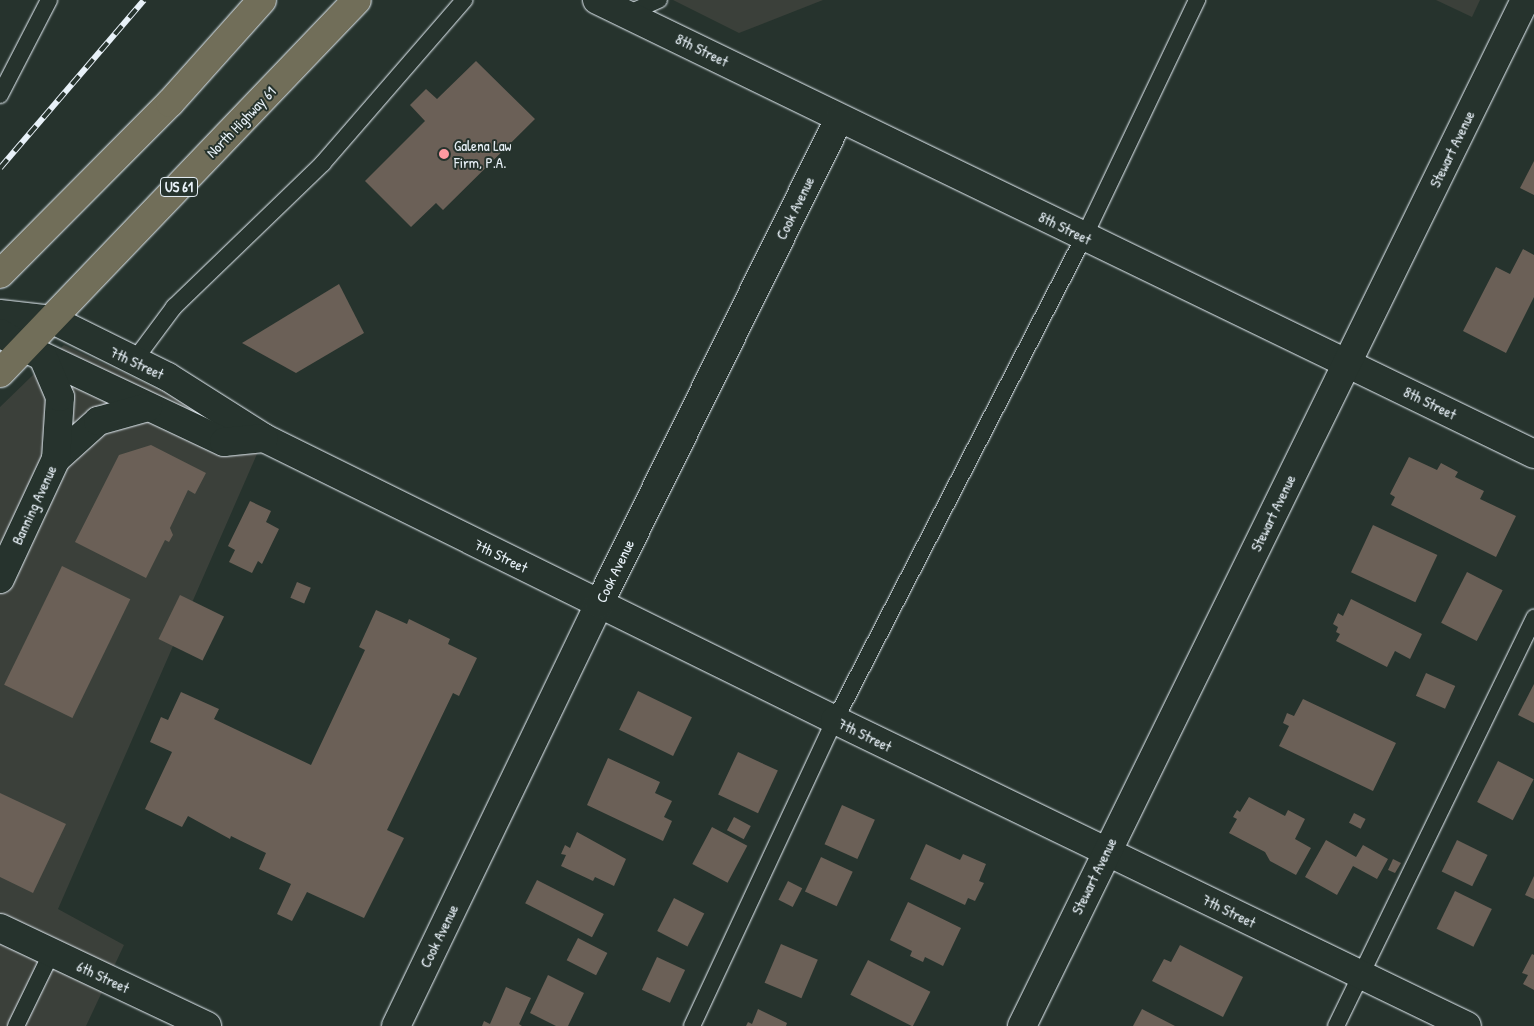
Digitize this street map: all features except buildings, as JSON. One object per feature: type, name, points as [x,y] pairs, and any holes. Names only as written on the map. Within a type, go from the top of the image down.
[{"type":"main road","points":[[0,274],[170,103],[262,0]]},
{"type":"main road","name":"North Highway 61","points":[[0,372],[34,353],[53,320],[357,0]]},
{"type":"street","name":"8th Street","points":[[597,0],[839,119],[1347,362],[1534,454]]},
{"type":"street","name":"Stewart Avenue","points":[[1022,1026],[1526,0]]},
{"type":"street","name":"Cook Avenue","points":[[396,1026],[598,604],[839,119]]},
{"type":"street","name":"7th Street","points":[[0,314],[53,320],[133,362],[168,377],[264,438],[835,720],[1467,1026]]},
{"type":"street","points":[[0,333],[34,353],[224,442],[264,438]]},
{"type":"street","name":"Banning Avenue","points":[[0,579],[56,459],[60,397],[34,353]]},
{"type":"street","name":"Banning Avenue","points":[[56,459],[98,421],[148,407]]},
{"type":"street","name":"6th Street","points":[[0,928],[206,1026]]},
{"type":"lane","points":[[0,95],[49,0]]},
{"type":"lane","points":[[627,14],[660,0]]},
{"type":"lane","points":[[692,1026],[835,720],[1084,237],[1196,0]]},
{"type":"lane","points":[[133,362],[174,307],[323,163],[368,114],[461,4]]},
{"type":"lane","points":[[1336,1026],[1534,618]]},
{"type":"lane","points":[[16,1026],[52,952]]},
{"type":"shaded area","points":[[673,0],[823,0],[739,33]]},
{"type":"shaded area","points":[[1436,0],[1480,0],[1472,17]]},
{"type":"shaded area","points":[[64,345],[264,438],[58,909],[124,945],[86,1026],[0,1026],[0,407]]},
{"type":"railway","points":[[0,168],[144,0]]},
{"type":"place","name":"Galena Law Firm, P.A.","points":[[444,154]]}]
